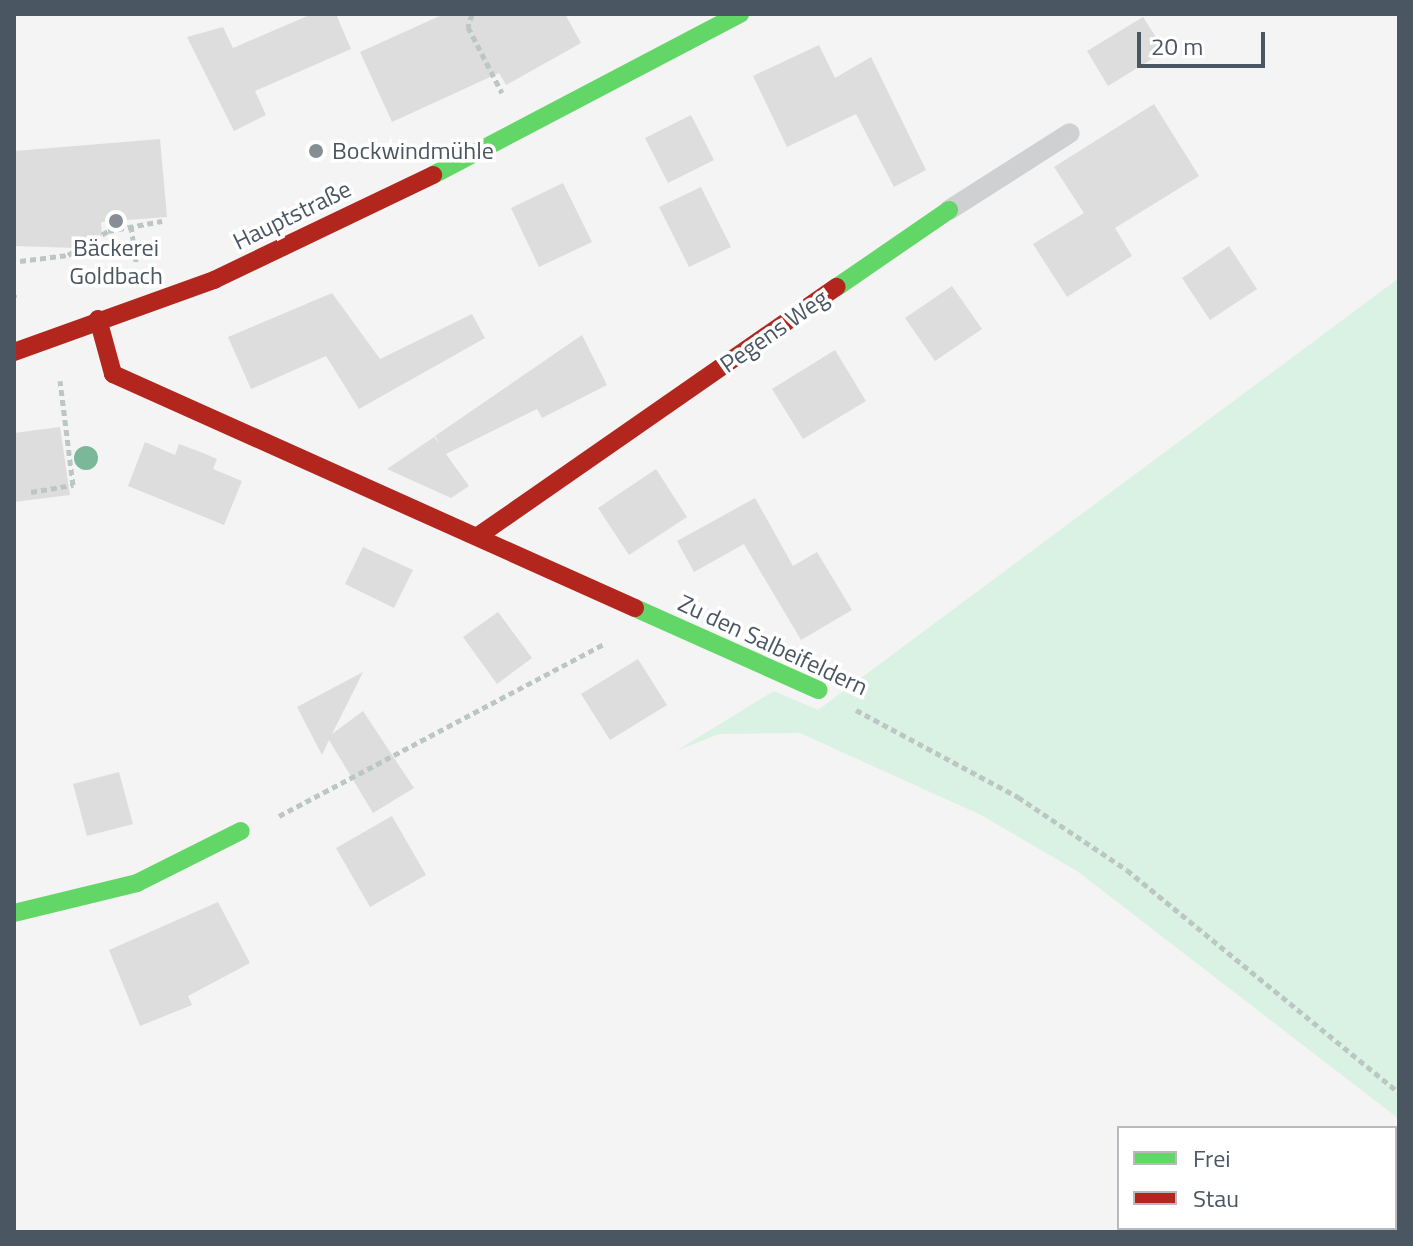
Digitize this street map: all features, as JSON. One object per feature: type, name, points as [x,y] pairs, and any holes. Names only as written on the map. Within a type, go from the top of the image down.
[{"type":"street","name":"Hauptstraße","points":[[14,352],[68,327],[214,280],[469,158],[737,15]]},
{"type":"street","name":"Pegens Weg","points":[[481,534],[949,210]]},
{"type":"street","name":"Zu den Salbeifeldern","points":[[98,319],[113,374],[481,534],[818,690]]},
{"type":"street","name":"Hauptstraße","points":[[30,321],[68,327]]},
{"type":"street","points":[[14,913],[137,883],[241,831]]},
{"type":"lane","name":"Pegens Weg","points":[[949,210],[1070,133]]},
{"type":"path","points":[[472,14],[468,27],[506,100]]},
{"type":"path","points":[[20,261],[68,255],[131,226],[162,221]]},
{"type":"path","points":[[131,226],[133,240]]},
{"type":"path","points":[[31,492],[73,485],[58,368]]},
{"type":"path","points":[[241,831],[656,616]]},
{"type":"path","name":"Zu den Salbeifeldern","points":[[818,690],[1018,797],[1127,870],[1399,1093]]},
{"type":"green space","points":[[1399,278],[1399,1119],[1077,871],[981,815],[800,733],[719,734],[676,751],[774,691],[818,710]]},
{"type":"building","points":[[312,14],[336,14],[351,49],[255,91],[266,115],[234,131],[187,37],[223,27],[233,48]]},
{"type":"building","points":[[444,14],[565,14],[581,43],[506,85],[499,73],[392,122],[360,52]]},
{"type":"building","points":[[1143,17],[1165,51],[1108,86],[1087,51]]},
{"type":"building","points":[[819,45],[835,78],[871,57],[926,170],[894,187],[856,114],[787,147],[753,76]]},
{"type":"building","points":[[1154,104],[1199,176],[1115,228],[1132,256],[1067,297],[1033,244],[1084,213],[1054,167]]},
{"type":"building","points":[[691,115],[714,160],[668,183],[645,138]]},
{"type":"building","points":[[160,139],[167,217],[101,222],[102,236],[76,239],[77,248],[14,246],[14,151]]},
{"type":"building","points":[[563,183],[592,242],[539,267],[511,208]]},
{"type":"building","points":[[701,187],[731,247],[689,267],[659,207]]},
{"type":"building","points":[[1229,246],[1257,289],[1210,320],[1182,278]]},
{"type":"building","points":[[952,286],[982,329],[935,361],[905,318]]},
{"type":"building","points":[[332,293],[380,359],[472,314],[485,338],[359,409],[326,356],[251,389],[228,337]]},
{"type":"building","points":[[582,335],[607,385],[542,418],[537,409],[446,454],[469,486],[451,498],[387,469],[434,437],[439,443],[435,436]]},
{"type":"building","points":[[835,350],[866,401],[803,439],[772,389]]},
{"type":"building","points":[[60,427],[70,495],[14,502],[14,433]]},
{"type":"building","points":[[145,442],[175,455],[179,444],[198,451],[217,459],[213,469],[242,481],[224,525],[128,486]]},
{"type":"building","points":[[656,469],[687,517],[629,555],[598,508]]},
{"type":"building","points":[[755,498],[793,566],[817,552],[852,610],[801,640],[744,544],[694,572],[677,541]]},
{"type":"building","points":[[363,547],[413,570],[394,608],[345,584]]},
{"type":"building","points":[[498,612],[532,658],[497,684],[463,637]]},
{"type":"building","points":[[638,659],[667,705],[610,740],[581,694]]},
{"type":"building","points":[[363,672],[332,734],[363,711],[414,788],[373,813],[329,740],[322,755],[297,707]]},
{"type":"building","points":[[119,772],[133,824],[87,836],[73,784]]},
{"type":"building","points":[[392,816],[426,875],[370,907],[336,848]]},
{"type":"building","points":[[218,902],[250,963],[188,996],[192,1005],[140,1026],[109,950]]},
{"type":"traffic: fast","points":[[433,175],[740,14]]},
{"type":"traffic: fast","points":[[837,287],[949,210]]},
{"type":"traffic: fast","points":[[635,608],[818,690]]},
{"type":"traffic: fast","points":[[14,913],[137,883],[241,831]]},
{"type":"traffic: jam","points":[[14,352],[214,280],[433,175]]},
{"type":"traffic: jam","points":[[481,534],[837,287]]},
{"type":"traffic: jam","points":[[98,319],[113,374],[635,608]]},
{"type":"place","name":"Bockwindmühle","points":[[316,151]]},
{"type":"place","name":"Bäckerei Goldbach","points":[[116,221]]}]
